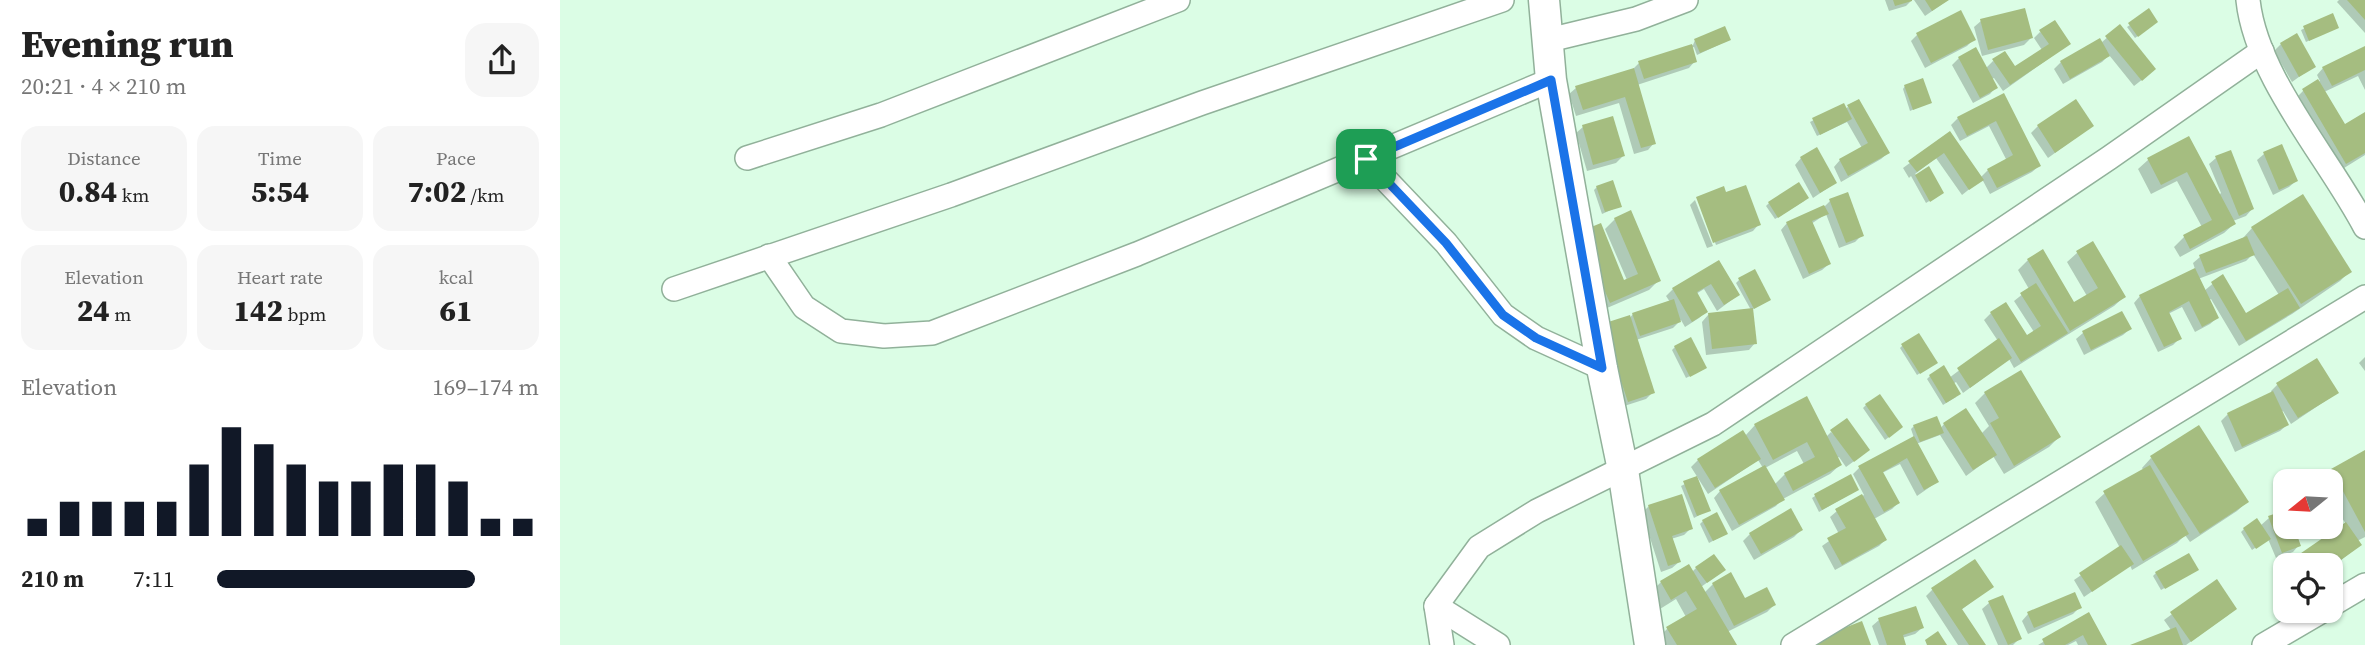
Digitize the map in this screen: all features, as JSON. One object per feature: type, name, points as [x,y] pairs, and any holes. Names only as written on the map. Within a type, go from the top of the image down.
[{"type":"street","points":[[747,158],[881,115],[1178,0]]},
{"type":"street","points":[[674,289],[951,195],[1202,103],[1502,0]]},
{"type":"street","points":[[1544,0],[1551,80],[1602,368],[1623,470],[1650,645]]},
{"type":"street","points":[[1549,40],[1636,19],[1686,0]]},
{"type":"street","points":[[2246,2],[2262,51],[2282,93],[2358,197],[2365,227]]},
{"type":"street","points":[[1442,645],[1436,606],[1479,547],[1537,511],[1713,424],[2109,158],[2262,51]]},
{"type":"street","points":[[769,256],[804,307],[841,331],[884,336],[932,333],[1137,254],[1551,80]]},
{"type":"street","points":[[1366,159],[1446,243],[1503,315],[1536,338],[1602,368]]},
{"type":"street","points":[[1793,645],[2365,297]]},
{"type":"street","points":[[2343,598],[2365,585]]},
{"type":"street","points":[[1436,606],[1498,645]]},
{"type":"street","points":[[2264,645],[2302,623]]},
{"type":"building","points":[[1893,0],[1912,0],[1912,1],[1895,6]]},
{"type":"building","points":[[1925,0],[1949,0],[1932,11]]},
{"type":"building","points":[[2347,0],[2365,0],[2365,20]]},
{"type":"building","points":[[2025,8],[2033,38],[1988,50],[1980,19]]},
{"type":"building","points":[[2149,8],[2158,22],[2138,37],[2128,23]]},
{"type":"building","points":[[1961,10],[1976,40],[1931,63],[1916,33]]},
{"type":"building","points":[[2333,13],[2339,28],[2309,41],[2303,26]]},
{"type":"building","points":[[2055,20],[2071,44],[2010,85],[1992,59],[2005,51],[2015,66],[2049,44],[2039,30]]},
{"type":"building","points":[[2120,24],[2156,69],[2142,81],[2105,36]]},
{"type":"building","points":[[1725,26],[1731,40],[1700,53],[1694,39]]},
{"type":"building","points":[[2297,33],[2316,67],[2299,77],[2280,43]]},
{"type":"building","points":[[2100,38],[2110,56],[2070,79],[2060,61]]},
{"type":"building","points":[[1692,44],[1697,62],[1644,79],[1638,61]]},
{"type":"building","points":[[2365,46],[2365,70],[2332,86],[2322,67]]},
{"type":"building","points":[[1976,47],[1998,88],[1980,98],[1958,57]]},
{"type":"building","points":[[1634,68],[1656,144],[1641,148],[1625,97],[1583,110],[1575,86]]},
{"type":"building","points":[[1923,78],[1932,103],[1913,110],[1904,85]]},
{"type":"building","points":[[2318,79],[2345,124],[2365,112],[2365,153],[2346,164],[2302,89]]},
{"type":"building","points":[[2004,93],[2041,166],[1997,188],[1987,169],[2013,155],[1996,121],[1967,136],[1957,117]]},
{"type":"building","points":[[1859,99],[1890,153],[1848,176],[1839,159],[1868,143],[1847,105]]},
{"type":"building","points":[[2076,99],[2094,126],[2055,153],[2037,125]]},
{"type":"building","points":[[1844,103],[1852,119],[1820,135],[1812,118]]},
{"type":"building","points":[[1613,116],[1625,156],[1593,165],[1582,125]]},
{"type":"building","points":[[1950,131],[1984,180],[1969,190],[1944,153],[1917,172],[1908,161]]},
{"type":"building","points":[[2189,136],[2236,224],[2190,249],[2183,235],[2212,220],[2187,172],[2161,185],[2147,158]]},
{"type":"building","points":[[2282,144],[2298,181],[2279,190],[2263,152]]},
{"type":"building","points":[[1817,147],[1837,183],[1820,193],[1800,157]]},
{"type":"building","points":[[2231,150],[2254,209],[2239,216],[2215,156]]},
{"type":"building","points":[[1929,166],[1944,193],[1930,202],[1915,175]]},
{"type":"building","points":[[1613,180],[1622,207],[1605,212],[1596,186]]},
{"type":"building","points":[[1799,182],[1809,198],[1778,218],[1768,202]]},
{"type":"building","points":[[1746,185],[1761,225],[1713,243],[1696,197],[1724,186],[1726,192]]},
{"type":"building","points":[[1848,192],[1864,236],[1846,243],[1829,199]]},
{"type":"building","points":[[2303,194],[2352,272],[2301,304],[2251,227]]},
{"type":"building","points":[[1824,205],[1829,214],[1812,221],[1831,264],[1809,274],[1786,222]]},
{"type":"building","points":[[1631,210],[1661,281],[1610,303],[1579,232],[1601,223],[1624,280],[1638,274],[1614,218]]},
{"type":"building","points":[[2247,236],[2255,255],[2206,273],[2199,255]]},
{"type":"building","points":[[2093,241],[2126,297],[2070,331],[2027,259],[2043,249],[2074,302],[2098,288],[2076,251]]},
{"type":"building","points":[[1719,260],[1740,295],[1724,305],[1711,284],[1697,292],[1708,312],[1692,322],[1672,288]]},
{"type":"building","points":[[2195,268],[2219,318],[2202,327],[2189,301],[2169,312],[2182,339],[2164,347],[2139,295]]},
{"type":"building","points":[[1755,269],[1771,300],[1754,309],[1738,278]]},
{"type":"building","points":[[2223,274],[2246,313],[2288,288],[2300,308],[2246,341],[2211,282]]},
{"type":"building","points":[[2036,283],[2068,333],[2021,362],[1990,312],[2006,302],[2027,335],[2041,326],[2020,293]]},
{"type":"building","points":[[1674,299],[1681,322],[1640,336],[1632,313]]},
{"type":"building","points":[[1753,308],[1757,344],[1712,349],[1708,313]]},
{"type":"building","points":[[2122,311],[2132,329],[2091,350],[2082,331]]},
{"type":"building","points":[[1630,315],[1655,393],[1628,402],[1602,324]]},
{"type":"building","points":[[1919,333],[1938,363],[1920,374],[1901,344]]},
{"type":"building","points":[[1691,337],[1707,368],[1690,377],[1674,346]]},
{"type":"building","points":[[1999,338],[2012,358],[1970,388],[1957,368]]},
{"type":"building","points":[[2317,358],[2339,393],[2298,418],[2276,383]]},
{"type":"building","points":[[1944,365],[1961,394],[1946,403],[1929,375]]},
{"type":"building","points":[[2021,370],[2061,437],[2014,466],[1990,423],[1999,418],[1984,392]]},
{"type":"building","points":[[2273,391],[2289,425],[2242,447],[2227,413]]},
{"type":"building","points":[[1880,394],[1903,427],[1889,438],[1865,404]]},
{"type":"building","points":[[1807,396],[1842,465],[1793,491],[1784,473],[1815,457],[1807,442],[1773,460],[1754,424]]},
{"type":"building","points":[[1966,408],[1997,455],[1973,470],[1943,423]]},
{"type":"building","points":[[1937,416],[1944,433],[1920,442],[1913,425]]},
{"type":"building","points":[[1847,418],[1870,450],[1854,462],[1830,430]]},
{"type":"building","points":[[2199,425],[2249,502],[2200,534],[2150,456]]},
{"type":"building","points":[[1743,430],[1761,459],[1715,488],[1697,459]]},
{"type":"building","points":[[1914,436],[1939,482],[1924,490],[1907,458],[1883,472],[1900,503],[1884,512],[1858,466]]},
{"type":"building","points":[[2365,450],[2365,532],[2343,491],[2343,469],[2331,469]]},
{"type":"building","points":[[1765,465],[1785,500],[1739,525],[1719,490]]},
{"type":"building","points":[[2150,465],[2189,534],[2143,561],[2103,491]]},
{"type":"building","points":[[1851,474],[1859,490],[1822,510],[1814,494]]},
{"type":"building","points":[[1697,476],[1711,511],[1697,516],[1683,481]]},
{"type":"building","points":[[1682,494],[1693,529],[1672,536],[1681,562],[1668,566],[1648,505]]},
{"type":"building","points":[[1862,494],[1887,540],[1842,565],[1827,538],[1846,528],[1835,509]]},
{"type":"building","points":[[1791,508],[1803,530],[1761,554],[1749,533]]},
{"type":"building","points":[[1717,512],[1728,534],[1713,541],[1702,520]]},
{"type":"building","points":[[2273,514],[2273,529],[2268,516]]},
{"type":"building","points":[[2257,518],[2271,539],[2256,549],[2243,528]]},
{"type":"building","points":[[2346,522],[2362,545],[2343,558],[2343,553],[2301,553],[2321,539],[2343,539],[2343,524]]},
{"type":"building","points":[[2277,539],[2298,539],[2301,546],[2282,553]]},
{"type":"building","points":[[2121,545],[2134,564],[2092,592],[2079,573]]},
{"type":"building","points":[[2189,553],[2199,570],[2165,589],[2155,572]]},
{"type":"building","points":[[1714,554],[1726,570],[1707,583],[1695,567]]},
{"type":"building","points":[[1975,559],[1994,587],[1962,609],[1986,645],[1969,645],[1931,588]]},
{"type":"building","points":[[1689,564],[1737,645],[1677,645],[1666,627],[1697,609],[1686,591],[1671,600],[1660,581]]},
{"type":"building","points":[[1731,572],[1745,598],[1767,587],[1776,605],[1734,626],[1712,583]]},
{"type":"building","points":[[2217,579],[2237,609],[2191,642],[2170,612]]},
{"type":"building","points":[[2075,592],[2082,608],[2034,628],[2027,612]]},
{"type":"building","points":[[2003,595],[2022,639],[2008,645],[1988,601]]},
{"type":"building","points":[[1916,606],[1924,628],[1903,635],[1906,645],[1887,645],[1878,618]]},
{"type":"building","points":[[2089,612],[2107,645],[2088,645],[2083,635],[2065,645],[2045,645],[2042,639]]},
{"type":"building","points":[[1862,621],[1871,645],[1818,645],[1816,639]]},
{"type":"building","points":[[2176,627],[2183,645],[2130,645]]},
{"type":"building","points":[[1938,631],[1947,645],[1927,645],[1925,640]]},
{"type":"route","points":[[1551,80],[1602,368],[1536,338],[1503,315],[1446,243],[1366,159],[1551,80]]}]
